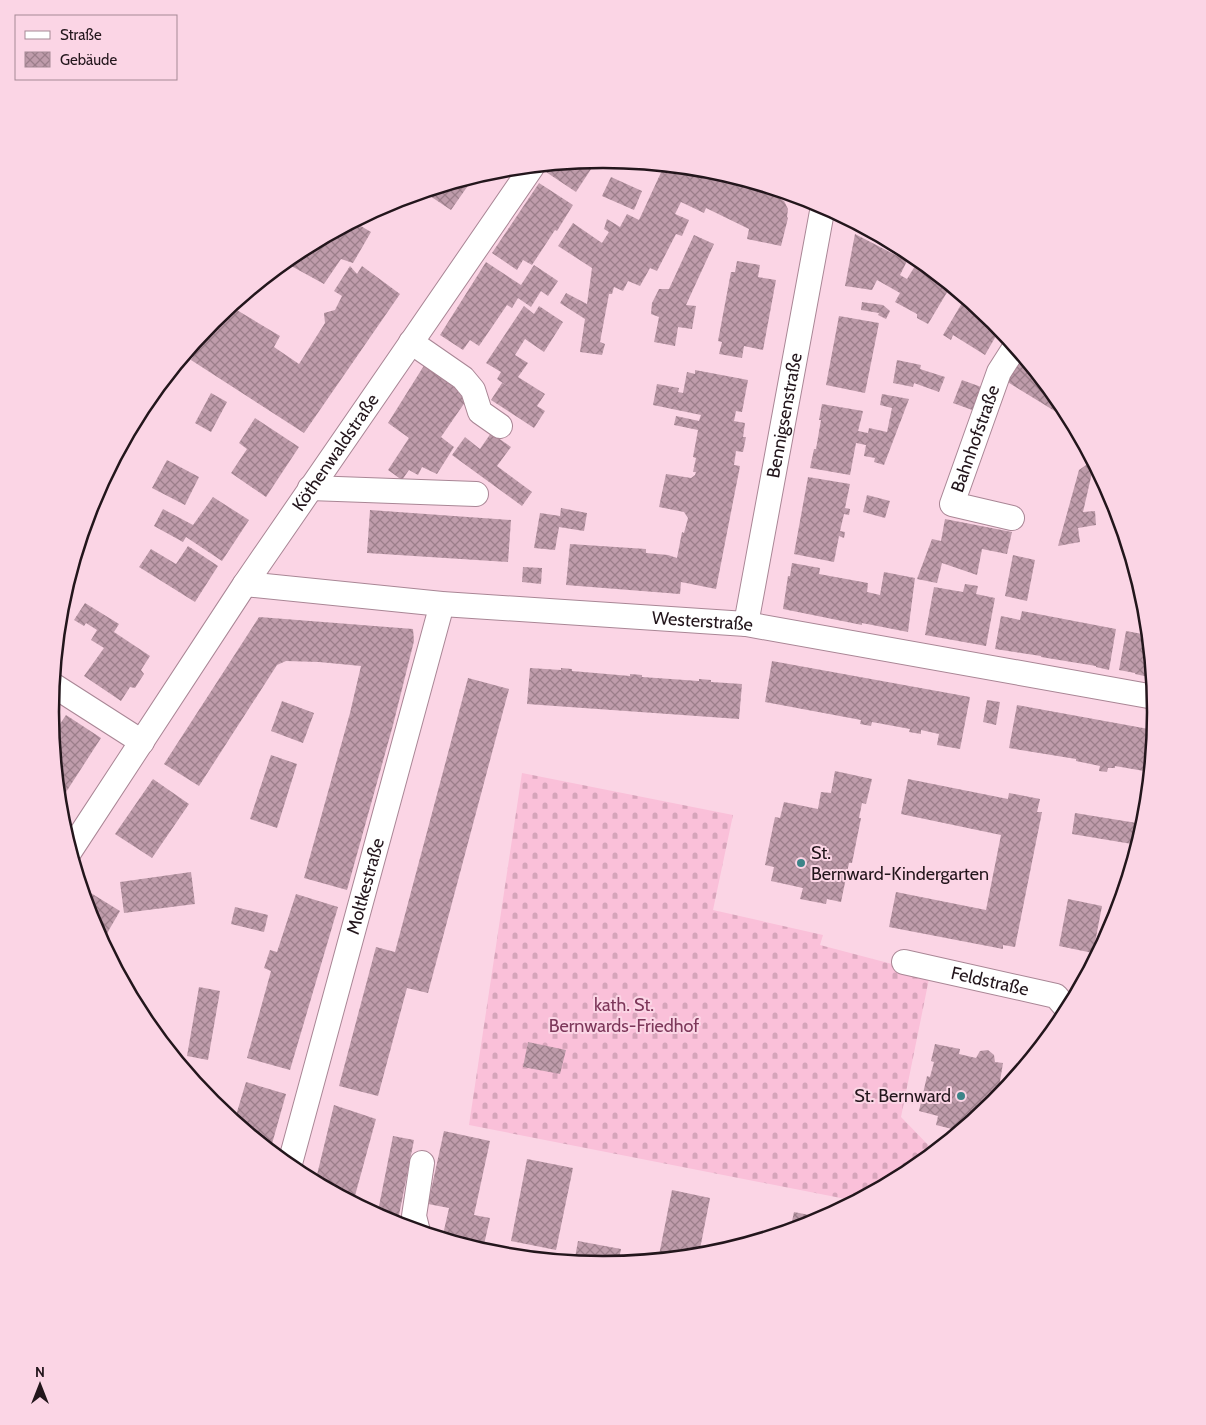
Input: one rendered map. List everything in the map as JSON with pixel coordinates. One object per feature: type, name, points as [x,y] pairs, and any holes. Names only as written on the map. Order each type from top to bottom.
[{"type":"street","name":"Köthenwaldstraße","points":[[75,844],[245,584],[527,174]]},
{"type":"street","name":"Bennigsenstraße","points":[[746,624],[821,214]]},
{"type":"street","points":[[411,342],[463,378],[473,390],[480,412],[500,426]]},
{"type":"street","name":"Bahnhofstraße","points":[[1011,353],[999,372],[952,504],[1012,518]]},
{"type":"street","points":[[310,488],[476,494]]},
{"type":"street","name":"Westerstraße","points":[[245,584],[442,604],[746,624],[1147,696]]},
{"type":"street","name":"Moltkestraße","points":[[291,1158],[442,604]]},
{"type":"street","points":[[60,689],[142,742]]},
{"type":"street","name":"Feldstraße","points":[[904,962],[1056,996],[1063,1004]]},
{"type":"street","points":[[416,1223],[414,1216],[422,1163]]},
{"type":"green space","name":"kath. St. Bernwards-Friedhof","points":[[522,773],[733,815],[713,910],[823,935],[820,945],[930,974],[901,1117],[930,1147],[875,1184],[847,1199],[469,1125]]},
{"type":"building","points":[[592,168],[576,192],[546,172],[567,169]]},
{"type":"building","points":[[661,172],[709,179],[774,196],[784,201],[788,209],[788,218],[781,246],[747,239],[749,229],[706,208],[704,213],[681,202],[675,214],[689,220],[682,236],[676,234],[657,271],[650,268],[640,286],[628,281],[623,291],[614,287],[612,294],[609,294],[600,342],[605,344],[602,355],[580,352],[585,319],[560,303],[566,293],[587,304],[592,268],[558,246],[573,223],[602,243],[609,232],[604,229],[607,219],[620,227],[627,214],[639,220]]},
{"type":"building","points":[[611,177],[642,191],[634,210],[602,196]]},
{"type":"building","points":[[539,183],[573,205],[532,265],[523,260],[517,270],[492,253]]},
{"type":"building","points":[[468,186],[451,210],[430,196]]},
{"type":"building","points":[[360,225],[371,232],[353,263],[341,259],[324,284],[292,266]]},
{"type":"building","points":[[855,234],[907,261],[900,275],[907,279],[914,267],[947,292],[928,324],[917,318],[917,314],[895,302],[900,293],[877,280],[872,290],[845,286]]},
{"type":"building","points":[[694,235],[714,244],[686,305],[696,306],[692,329],[678,327],[675,346],[654,342],[659,317],[651,314],[652,303],[659,289],[669,289]]},
{"type":"building","points":[[737,261],[760,265],[758,277],[776,280],[763,350],[744,346],[742,358],[719,354],[722,342],[718,341],[731,272],[735,272]]},
{"type":"building","points":[[486,262],[521,285],[534,265],[558,281],[548,296],[541,291],[531,307],[518,298],[512,308],[507,305],[479,346],[470,340],[463,350],[440,335]]},
{"type":"building","points":[[350,266],[357,274],[362,266],[400,294],[304,433],[191,360],[197,350],[237,310],[280,336],[274,347],[299,364],[325,323],[324,313],[335,310],[342,296],[334,291]]},
{"type":"building","points":[[862,302],[883,305],[890,311],[886,319],[878,315],[879,313],[861,310]]},
{"type":"building","points":[[962,303],[996,336],[985,355],[953,335],[951,340],[943,335]]},
{"type":"building","points":[[524,306],[534,314],[539,306],[563,322],[544,352],[525,339],[515,355],[528,363],[518,377],[545,394],[537,406],[545,411],[534,428],[491,400],[502,383],[507,386],[497,379],[501,372],[486,363]]},
{"type":"building","points":[[839,316],[879,323],[865,393],[826,385]]},
{"type":"building","points":[[897,360],[921,365],[920,369],[945,377],[939,392],[914,383],[913,387],[893,383]]},
{"type":"building","points":[[1018,362],[1058,413],[1006,381]]},
{"type":"building","points":[[425,364],[470,395],[441,437],[454,447],[437,474],[422,467],[418,475],[409,470],[402,480],[388,470],[409,438],[388,423]]},
{"type":"building","points":[[695,370],[748,380],[742,412],[736,411],[734,421],[745,423],[743,437],[746,437],[743,452],[736,451],[734,465],[740,466],[716,589],[681,582],[680,594],[566,585],[570,544],[646,549],[646,553],[668,555],[677,558],[682,532],[684,533],[688,518],[684,512],[659,507],[666,474],[691,478],[696,472],[693,472],[696,458],[693,457],[698,430],[674,425],[676,416],[699,421],[701,415],[653,405],[657,384],[679,388],[678,392],[683,393],[687,372],[695,374]]},
{"type":"building","points":[[962,380],[984,388],[975,411],[953,403]]},
{"type":"building","points":[[211,393],[227,402],[211,432],[195,423]]},
{"type":"building","points":[[882,394],[909,399],[884,465],[874,462],[875,458],[864,456],[866,445],[856,443],[850,475],[810,468],[814,449],[816,449],[822,404],[863,411],[858,431],[868,433],[869,428],[887,432],[892,408],[880,405]]},
{"type":"building","points":[[255,418],[299,447],[266,497],[231,473],[247,449],[239,443]]},
{"type":"building","points":[[491,433],[511,447],[497,466],[532,492],[522,506],[452,455],[465,437],[480,449]]},
{"type":"building","points":[[167,460],[199,477],[185,505],[152,488]]},
{"type":"building","points":[[1087,464],[1092,474],[1083,512],[1095,511],[1096,525],[1078,528],[1080,542],[1058,546],[1079,470]]},
{"type":"building","points":[[808,477],[850,484],[845,508],[850,509],[849,515],[844,514],[840,531],[845,532],[844,538],[839,536],[834,562],[794,554]]},
{"type":"building","points":[[867,495],[890,501],[885,518],[863,512]]},
{"type":"building","points":[[213,497],[249,520],[222,561],[186,537],[183,542],[154,526],[163,509],[193,525]]},
{"type":"building","points":[[561,508],[587,513],[584,531],[559,527],[555,550],[534,548],[540,513],[560,516]]},
{"type":"building","points":[[370,510],[511,520],[508,562],[367,553]]},
{"type":"building","points":[[945,519],[1012,532],[1007,554],[982,549],[977,575],[942,563],[937,583],[917,579],[932,539],[941,541]]},
{"type":"building","points":[[188,546],[218,566],[195,602],[139,567],[151,549],[176,564]]},
{"type":"building","points":[[1013,555],[1035,560],[1027,601],[1005,596]]},
{"type":"building","points":[[792,563],[820,568],[819,574],[868,583],[867,592],[880,595],[884,572],[915,578],[908,632],[783,609]]},
{"type":"building","points":[[523,567],[542,568],[541,584],[522,582]]},
{"type":"building","points":[[965,584],[978,586],[976,594],[995,598],[986,646],[925,635],[934,587],[963,592]]},
{"type":"building","points":[[85,603],[119,624],[114,632],[150,656],[141,670],[144,674],[135,688],[130,687],[121,701],[84,676],[104,648],[91,640],[97,630],[86,623],[84,626],[74,620]]},
{"type":"building","points":[[1022,611],[1116,629],[1109,670],[1096,666],[995,649],[1001,616],[1020,620]]},
{"type":"building","points":[[259,617],[413,629],[414,641],[393,725],[347,890],[304,878],[350,713],[361,666],[286,661],[277,665],[199,786],[164,764]]},
{"type":"building","points":[[1126,631],[1142,634],[1146,676],[1119,670]]},
{"type":"building","points":[[772,661],[970,697],[960,749],[937,745],[939,734],[921,730],[921,734],[909,732],[910,729],[872,722],[871,726],[860,724],[861,720],[765,702]]},
{"type":"building","points":[[530,668],[561,670],[561,668],[572,669],[572,671],[630,676],[630,674],[642,675],[642,677],[699,681],[699,679],[711,680],[711,682],[742,684],[739,719],[527,704]]},
{"type":"building","points":[[468,678],[509,689],[428,993],[407,988],[378,1096],[339,1086],[376,947],[395,952]]},
{"type":"building","points":[[987,700],[1000,702],[996,725],[983,722]]},
{"type":"building","points":[[282,701],[314,713],[303,743],[271,731]]},
{"type":"building","points":[[1017,705],[1147,729],[1144,771],[1115,766],[1115,768],[1108,768],[1107,772],[1099,771],[1100,766],[1076,761],[1076,759],[1009,748]]},
{"type":"building","points":[[66,715],[101,738],[65,794],[60,748],[59,725]]},
{"type":"building","points":[[271,755],[297,764],[277,828],[250,819]]},
{"type":"building","name":"St. Bernward-Kindergarten","points":[[835,771],[872,779],[866,804],[862,803],[852,863],[849,863],[841,902],[827,899],[826,904],[800,899],[803,888],[771,881],[774,867],[765,865],[775,817],[780,818],[784,802],[818,809],[821,792],[831,793]]},
{"type":"building","points":[[153,779],[189,804],[152,858],[115,834]]},
{"type":"building","points":[[908,779],[1008,799],[1009,793],[1040,799],[1037,812],[1042,812],[1015,947],[1003,945],[1003,949],[889,927],[896,892],[986,910],[1001,835],[901,814]]},
{"type":"building","points":[[1075,813],[1136,823],[1131,844],[1072,834]]},
{"type":"building","points":[[191,872],[195,904],[124,913],[120,882]]},
{"type":"building","points":[[90,893],[120,911],[106,935]]},
{"type":"building","points":[[296,894],[338,907],[290,1070],[247,1058],[271,971],[264,968],[270,950],[277,952]]},
{"type":"building","points":[[1068,899],[1102,906],[1094,946],[1091,953],[1059,946]]},
{"type":"building","points":[[235,907],[268,915],[264,932],[231,924]]},
{"type":"building","points":[[199,987],[220,991],[208,1060],[187,1056]]},
{"type":"building","points":[[528,1042],[566,1050],[560,1074],[523,1067]]},
{"type":"building","name":"St. Bernward","points":[[935,1044],[960,1049],[959,1054],[976,1058],[980,1051],[988,1050],[994,1055],[995,1062],[1003,1063],[999,1085],[952,1130],[936,1125],[938,1116],[919,1111],[927,1076],[930,1077],[934,1062],[931,1061]]},
{"type":"building","points":[[246,1082],[286,1094],[272,1144],[236,1115]]},
{"type":"building","points":[[334,1105],[376,1119],[355,1197],[317,1175]]},
{"type":"building","points":[[444,1131],[490,1141],[474,1215],[490,1218],[484,1243],[443,1233],[449,1208],[428,1204]]},
{"type":"building","points":[[393,1136],[414,1140],[399,1216],[379,1208]]},
{"type":"building","points":[[527,1159],[573,1168],[556,1250],[511,1241]]},
{"type":"building","points":[[672,1190],[710,1198],[700,1247],[659,1254]]},
{"type":"building","points":[[794,1212],[810,1215],[792,1223]]},
{"type":"building","points":[[578,1241],[621,1249],[619,1257],[575,1256]]},
{"type":"place","name":"St. Bernward-Kindergarten","points":[[801,863]]},
{"type":"place","name":"St. Bernward","points":[[961,1096]]}]
